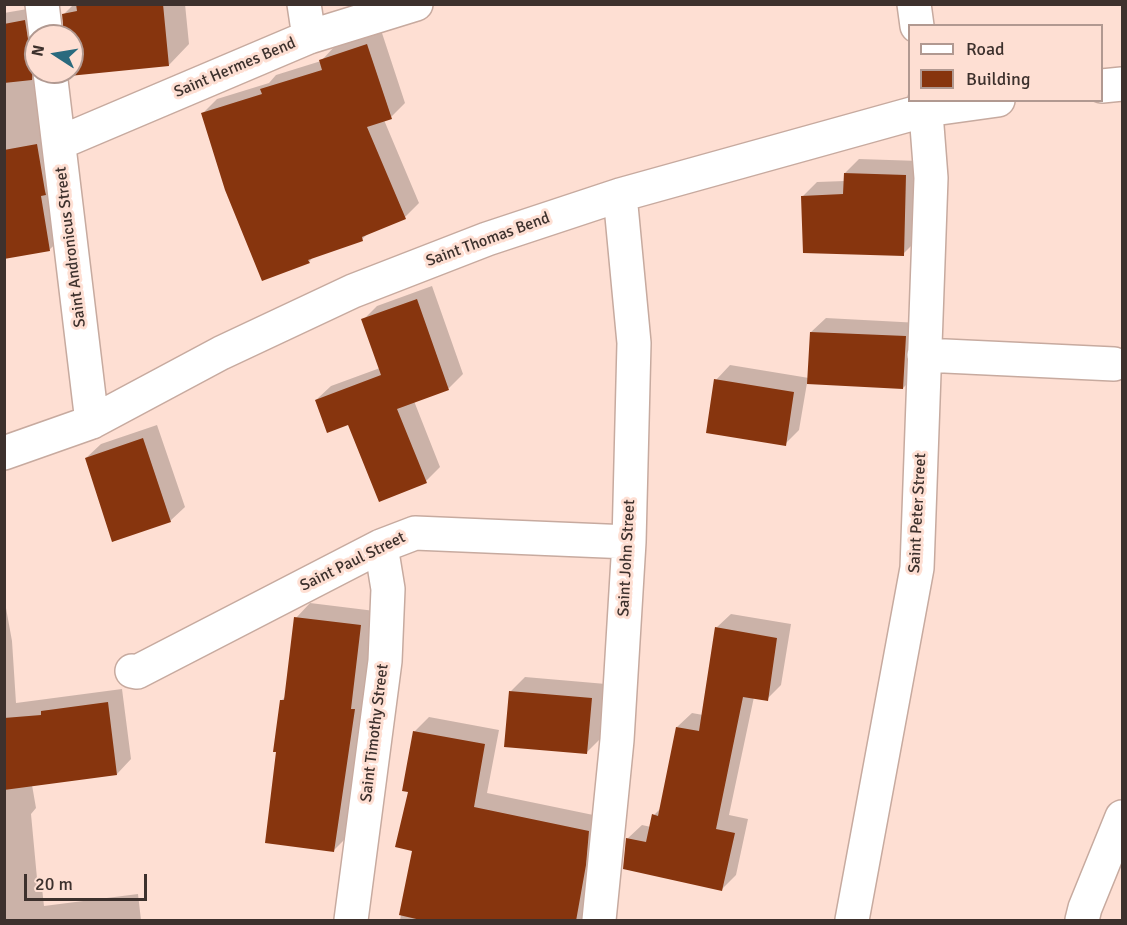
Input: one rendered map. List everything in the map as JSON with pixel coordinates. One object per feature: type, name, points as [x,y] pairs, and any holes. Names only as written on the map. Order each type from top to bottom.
[{"type":"street","points":[[42,4],[44,24]]},
{"type":"street","points":[[304,4],[309,37]]},
{"type":"street","name":"Saint Hermes Bend","points":[[59,143],[309,37],[416,4]]},
{"type":"street","points":[[914,4],[917,24]]},
{"type":"street","name":"Saint Andronicus Street","points":[[52,84],[92,422]]},
{"type":"street","points":[[1103,86],[1122,84]]},
{"type":"street","name":"Saint Thomas Bend","points":[[4,453],[92,422],[221,353],[353,291],[487,239],[620,195],[926,105],[969,102]]},
{"type":"street","name":"Saint Peter Street","points":[[852,921],[917,568],[931,178],[926,105]]},
{"type":"street","name":"Saint John Street","points":[[599,921],[617,740],[629,542],[634,343],[620,195]]},
{"type":"street","points":[[924,355],[1114,364]]},
{"type":"street","name":"Saint Paul Street","points":[[132,671],[137,672],[381,546],[416,533],[629,542]]},
{"type":"street","name":"Saint Timothy Street","points":[[351,921],[385,661],[388,589],[381,546]]},
{"type":"street","points":[[1082,921],[1085,908],[1122,817]]},
{"type":"building","points":[[76,4],[163,4],[169,66],[84,74],[84,24],[63,24],[62,14],[77,11]]},
{"type":"building","points":[[25,20],[24,81],[4,83],[4,24]]},
{"type":"building","points":[[367,44],[392,119],[367,127],[406,219],[362,237],[363,241],[308,260],[310,263],[262,281],[225,190],[201,113],[262,94],[260,89],[322,70],[319,60]]},
{"type":"building","points":[[37,144],[46,195],[41,196],[50,251],[4,259],[4,150]]},
{"type":"building","points":[[844,173],[906,175],[904,256],[803,253],[801,196],[843,194]]},
{"type":"building","points":[[417,299],[449,390],[397,409],[427,483],[379,502],[348,425],[327,433],[315,400],[381,375],[361,319]]},
{"type":"building","points":[[810,332],[906,336],[903,389],[807,384]]},
{"type":"building","points":[[714,379],[794,392],[786,446],[706,433]]},
{"type":"building","points":[[143,438],[171,522],[112,542],[85,458]]},
{"type":"building","points":[[294,617],[361,625],[351,709],[355,709],[334,852],[265,843],[276,752],[273,752],[280,700],[284,700]]},
{"type":"building","points":[[715,627],[777,638],[768,701],[743,697],[716,829],[735,833],[722,891],[623,869],[626,838],[646,842],[652,814],[658,816],[676,727],[699,731]]},
{"type":"building","points":[[509,691],[592,698],[587,754],[504,747]]},
{"type":"building","points":[[108,702],[117,775],[4,790],[4,718],[41,715],[41,711]]},
{"type":"building","points":[[413,731],[485,744],[474,807],[589,831],[586,865],[576,921],[425,921],[399,915],[412,851],[395,847],[408,792],[402,791]]}]
